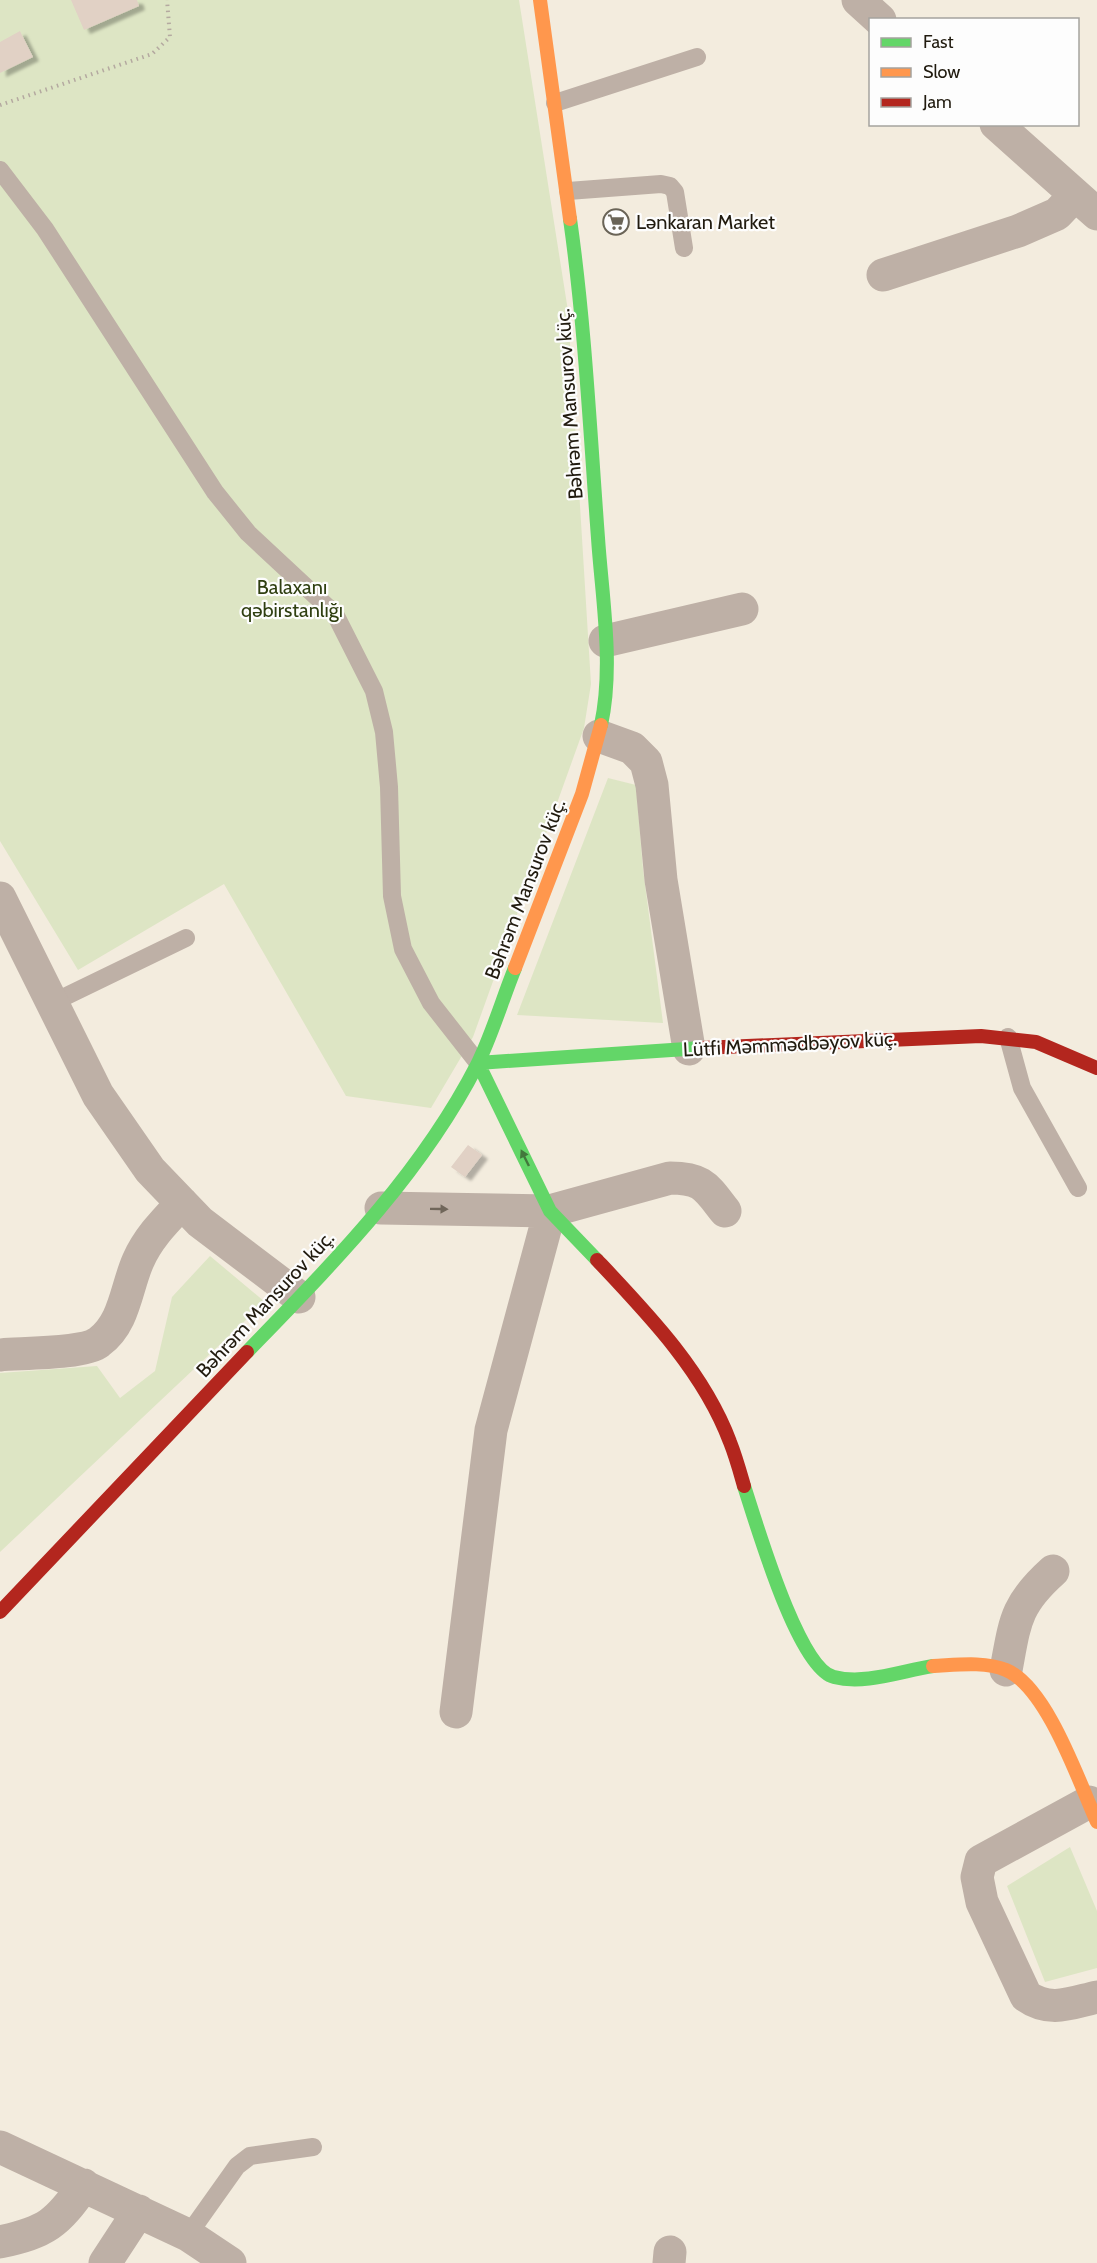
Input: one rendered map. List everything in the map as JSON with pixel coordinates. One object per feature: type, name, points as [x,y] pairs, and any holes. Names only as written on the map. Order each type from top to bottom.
[{"type":"street","name":"Bəhrəm Mansurov küç.","points":[[0,1612],[381,1208],[446,1121],[478,1063],[582,794],[599,736],[606,681],[605,641],[587,360],[568,191],[540,0]]},
{"type":"street","points":[[858,0],[878,18]]},
{"type":"street","points":[[998,126],[1086,205]]},
{"type":"street","points":[[883,275],[1018,231],[1057,214],[1086,205]]},
{"type":"street","points":[[605,641],[742,609]]},
{"type":"street","points":[[599,736],[632,748],[646,762],[652,784],[661,880],[688,1049]]},
{"type":"street","points":[[0,898],[54,1002],[98,1095],[150,1170],[182,1203],[254,1265],[299,1297]]},
{"type":"street","name":"Lütfi Məmmədbəyov küç.","points":[[478,1063],[688,1049],[981,1036],[1008,1037],[1036,1042],[1097,1068]]},
{"type":"street","points":[[478,1063],[550,1211],[639,1304],[685,1362],[709,1400],[733,1451],[772,1573],[806,1651],[818,1668],[831,1677],[856,1680],[932,1666],[973,1664],[1006,1670],[1028,1684],[1049,1716],[1093,1812],[981,1861],[977,1877],[982,1902],[1026,1996],[1040,2006],[1063,2005],[1097,1997]]},
{"type":"street","points":[[381,1208],[550,1211],[670,1178],[688,1178],[704,1184],[725,1211]]},
{"type":"street","points":[[0,1355],[75,1350],[98,1343],[118,1321],[144,1250],[156,1230],[182,1203]]},
{"type":"street","points":[[456,1712],[491,1430],[550,1211]]},
{"type":"street","points":[[1006,1670],[1016,1618],[1030,1591],[1053,1571]]},
{"type":"street","points":[[0,2147],[188,2235],[230,2263]]},
{"type":"street","points":[[0,2242],[27,2236],[55,2223],[84,2185]]},
{"type":"street","points":[[105,2263],[139,2211]]},
{"type":"lane","points":[[555,103],[697,57]]},
{"type":"lane","points":[[0,170],[45,229],[215,492],[248,533],[335,614],[374,691],[384,732],[389,787],[392,896],[403,949],[431,1003],[478,1063]]},
{"type":"lane","points":[[568,191],[661,184],[670,186],[675,192],[684,248]]},
{"type":"lane","points":[[54,1002],[186,938]]},
{"type":"lane","points":[[1008,1037],[1022,1088],[1078,1188]]},
{"type":"lane","points":[[188,2235],[237,2166],[250,2156],[313,2147]]},
{"type":"path","points":[[0,105],[152,54],[170,37],[167,0]]},
{"type":"green space","name":"Balaxanı qəbirstanlığı","points":[[0,0],[519,0],[568,311],[591,684],[584,728],[473,1037],[431,1108],[346,1096],[224,884],[78,970],[0,841]]},
{"type":"green space","points":[[608,778],[636,785],[643,869],[663,1023],[517,1015]]},
{"type":"green space","points":[[210,1256],[265,1302],[0,1552],[0,1373],[97,1366],[120,1398],[155,1371],[172,1297]]},
{"type":"green space","points":[[1070,1847],[1097,1911],[1097,1968],[1045,1982],[1007,1886]]},
{"type":"building","points":[[71,0],[137,0],[139,6],[84,30]]},
{"type":"building","points":[[20,31],[33,57],[0,73],[0,42]]},
{"type":"building","points":[[468,1145],[482,1155],[465,1177],[451,1167]]},
{"type":"traffic: fast","points":[[570,219],[583,338],[606,632],[607,679],[601,725]]},
{"type":"traffic: fast","points":[[247,1352],[342,1252],[402,1181],[429,1144],[477,1065],[515,968]]},
{"type":"traffic: fast","points":[[597,1260],[550,1211],[478,1063],[701,1048]]},
{"type":"traffic: fast","points":[[744,1486],[780,1592],[806,1649],[820,1668],[834,1677],[858,1679],[933,1666]]},
{"type":"traffic: slow","points":[[540,0],[570,219]]},
{"type":"traffic: slow","points":[[515,968],[582,794],[601,725]]},
{"type":"traffic: slow","points":[[933,1666],[989,1665],[1006,1670],[1021,1680],[1035,1695],[1060,1737],[1097,1822]]},
{"type":"traffic: jam","points":[[701,1048],[981,1036],[1036,1042],[1097,1068]]},
{"type":"traffic: jam","points":[[597,1260],[655,1323],[690,1368],[719,1416],[744,1486]]},
{"type":"traffic: jam","points":[[0,1612],[247,1352]]},
{"type":"place","name":"Lənkaran Market","points":[[616,222]]}]
